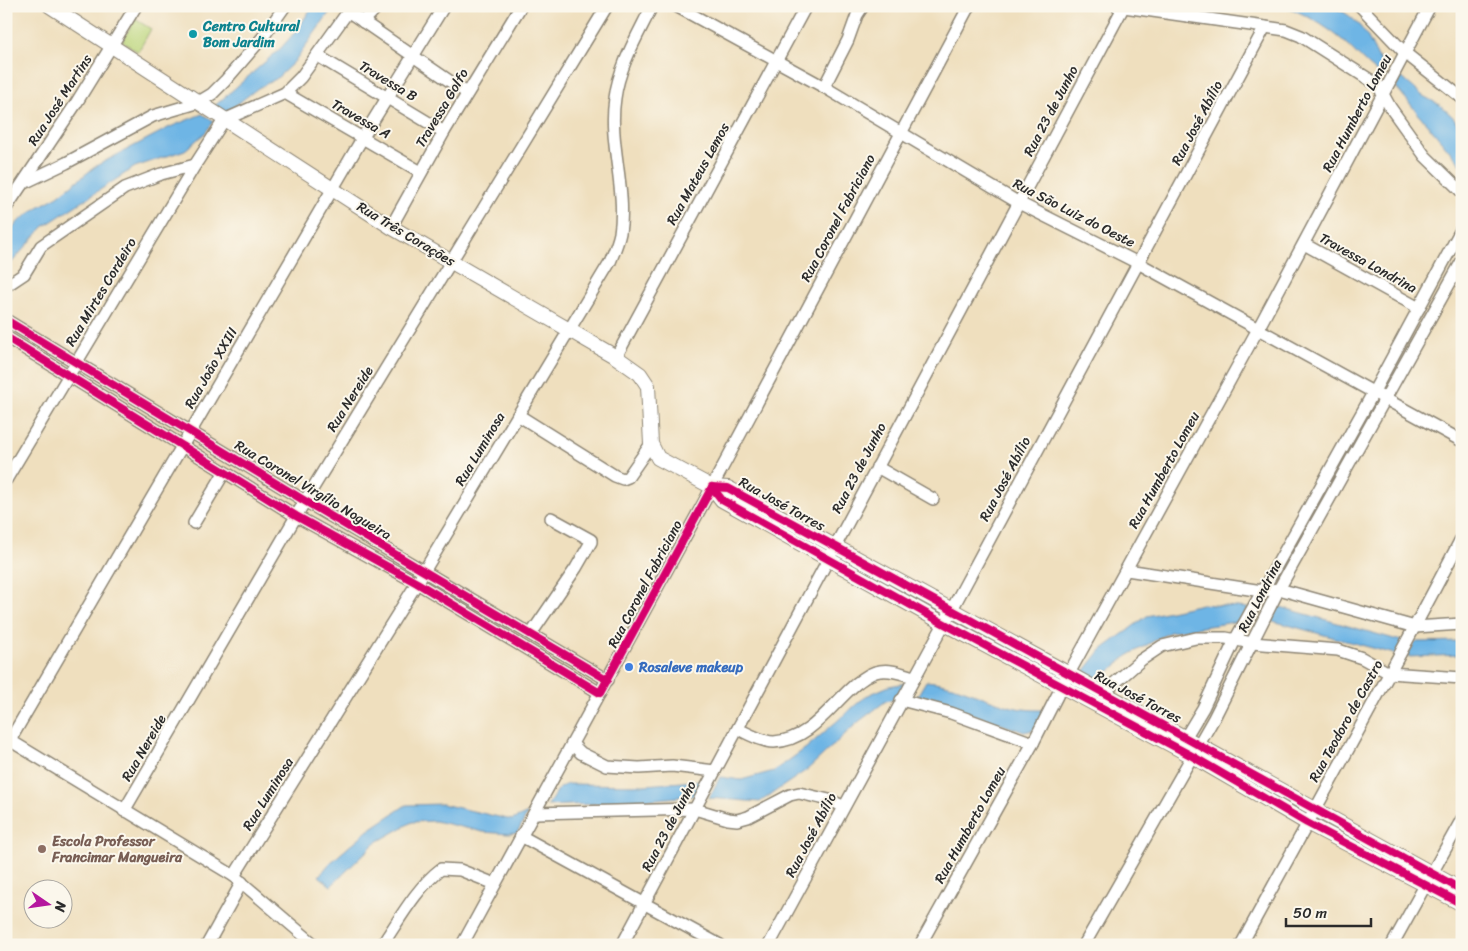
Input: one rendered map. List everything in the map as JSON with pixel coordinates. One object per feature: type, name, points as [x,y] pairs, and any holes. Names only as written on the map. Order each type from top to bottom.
[{"type":"street","name":"Rua Três Corações","points":[[50,6],[391,227],[616,357],[640,374],[648,386],[651,444]]},
{"type":"street","name":"Rua José Martins","points":[[6,208],[24,183],[136,6]]},
{"type":"street","points":[[24,183],[66,163],[153,116],[198,103],[212,94],[226,81],[263,37],[285,6]]},
{"type":"street","points":[[363,22],[378,6]]},
{"type":"street","name":"Rua João XXIII","points":[[8,742],[363,137],[444,6]]},
{"type":"street","name":"Travessa Golfo","points":[[391,227],[467,93],[522,6]]},
{"type":"street","name":"Rua Nereide","points":[[124,811],[305,501],[607,6]]},
{"type":"street","name":"Rua Luminosa","points":[[207,945],[238,879],[610,262],[617,245],[621,217],[614,99],[623,69],[652,6]]},
{"type":"street","name":"Rua São Luiz do Oeste","points":[[676,6],[824,87],[1019,203],[1138,263],[1462,441]]},
{"type":"street","name":"Rua Mateus Lemos","points":[[616,357],[806,6]]},
{"type":"street","points":[[824,87],[863,6]]},
{"type":"street","name":"Rua Coronel Fabriciano","points":[[462,945],[608,680],[969,6]]},
{"type":"street","points":[[1117,6],[1286,30],[1300,36],[1378,85],[1390,107],[1425,156],[1462,192]]},
{"type":"street","name":"Rua 23 de Junho","points":[[622,945],[1124,6]]},
{"type":"street","points":[[1360,6],[1405,53],[1462,98]]},
{"type":"street","name":"Rua Humberto Lomeu","points":[[920,945],[1033,743],[1258,329],[1430,6]]},
{"type":"street","points":[[224,120],[285,93],[318,56],[350,9],[363,22],[467,93]]},
{"type":"street","name":"Rua José Abílio","points":[[769,945],[1265,27]]},
{"type":"street","name":"Travessa B","points":[[318,56],[444,132]]},
{"type":"street","name":"Travessa A","points":[[285,93],[421,172]]},
{"type":"street","name":"Rua Mirtes Cordeiro","points":[[6,480],[224,120]]},
{"type":"street","points":[[6,286],[24,274],[41,246],[125,188],[161,174],[195,165]]},
{"type":"street","name":"Rua Londrina","points":[[1178,749],[1203,708],[1235,640],[1373,393],[1462,228]]},
{"type":"street","name":"Travessa Londrina","points":[[1304,244],[1419,308]]},
{"type":"street","name":"Rua Londrina","points":[[1084,945],[1195,750],[1279,589],[1462,261]]},
{"type":"street","name":"Rua Coronel Virgílio Nogueira","points":[[6,320],[305,501],[608,680]]},
{"type":"street","name":"Rua Coronel Virgílio Nogueira","points":[[6,336],[224,473],[296,516],[416,582],[600,694]]},
{"type":"street","points":[[518,415],[614,476],[623,479],[628,477],[651,444],[658,458],[712,487]]},
{"type":"street","points":[[877,467],[933,498]]},
{"type":"street","points":[[194,524],[224,473]]},
{"type":"street","name":"Rua José Torres","points":[[712,487],[722,500],[831,553],[1066,680],[1178,749],[1195,750],[1314,809],[1429,879],[1462,904]]},
{"type":"street","points":[[531,634],[592,542],[551,518]]},
{"type":"street","name":"Rua Teodoro de Castro","points":[[1241,945],[1314,809],[1416,627],[1462,537]]},
{"type":"street","points":[[1127,570],[1262,591],[1279,589],[1416,627],[1462,624]]},
{"type":"street","points":[[1102,694],[1141,660],[1162,646],[1196,638],[1226,638],[1252,643],[1338,650],[1362,658],[1389,673],[1462,678]]},
{"type":"street","points":[[738,729],[774,742],[790,739],[808,731],[850,689],[865,677],[881,671],[894,671],[914,677]]},
{"type":"street","name":"Rua José Torres","points":[[1066,680],[1102,694],[1186,736],[1195,750],[1307,823],[1429,879],[1462,890]]},
{"type":"street","points":[[901,700],[951,713],[1033,743]]},
{"type":"street","points":[[8,742],[238,879],[315,945]]},
{"type":"street","points":[[572,744],[581,753],[607,766],[639,768],[672,766],[715,771]]},
{"type":"street","points":[[535,813],[695,809],[737,820],[748,817],[790,795],[799,793],[829,800],[843,806]]},
{"type":"street","points":[[1392,945],[1462,819]]},
{"type":"street","points":[[521,836],[720,945]]},
{"type":"street","points":[[382,945],[404,911],[428,881],[442,869],[460,870],[495,884]]},
{"type":"green space","points":[[135,19],[151,29],[138,52],[122,41]]},
{"type":"water","points":[[313,6],[334,6],[294,62],[276,79],[258,88],[223,115],[211,109],[281,48],[296,31]]},
{"type":"water","points":[[1283,6],[1321,6],[1341,11],[1350,16],[1367,36],[1384,66],[1379,74],[1328,29],[1306,16]]},
{"type":"water","points":[[1401,77],[1423,96],[1440,105],[1454,118],[1462,132],[1462,166],[1396,87]]},
{"type":"water","points":[[202,114],[214,121],[205,133],[185,150],[135,167],[43,227],[6,269],[6,236],[19,221],[38,207],[58,196],[96,166],[170,127]]},
{"type":"water","points":[[1202,604],[1248,608],[1241,621],[1170,632],[1127,656],[1097,682],[1082,674],[1101,650],[1147,616]]},
{"type":"water","points":[[1277,606],[1405,642],[1398,655],[1269,620]]},
{"type":"water","points":[[1462,641],[1462,655],[1407,657],[1415,642]]},
{"type":"water","points":[[926,681],[958,688],[1014,707],[1028,710],[1048,710],[1038,729],[1024,732],[949,706],[916,698]]},
{"type":"water","points":[[906,683],[896,699],[886,701],[857,723],[808,769],[760,802],[709,798],[720,777],[741,780],[774,771],[806,748],[866,696],[889,686]]},
{"type":"water","points":[[707,780],[700,795],[614,803],[547,806],[560,787],[568,784],[645,785]]},
{"type":"water","points":[[442,804],[512,820],[528,813],[517,833],[509,834],[483,832],[435,821],[412,822],[375,843],[331,886],[319,876],[330,863],[367,831],[406,805]]},
{"type":"cycle path","points":[[6,320],[305,501],[608,680]]},
{"type":"cycle path","points":[[6,337],[296,516],[417,583],[600,693],[712,487]]},
{"type":"cycle path","points":[[712,487],[722,500],[943,623],[1192,756],[1307,823],[1462,904]]},
{"type":"cycle path","points":[[712,487],[728,488],[1462,890]]},
{"type":"place","name":"Centro Cultural Bom Jardim","points":[[193,34]]},
{"type":"place","name":"Rosaleve makeup","points":[[629,667]]},
{"type":"place","name":"Escola Professor Francimar Mangueira","points":[[42,849]]}]
